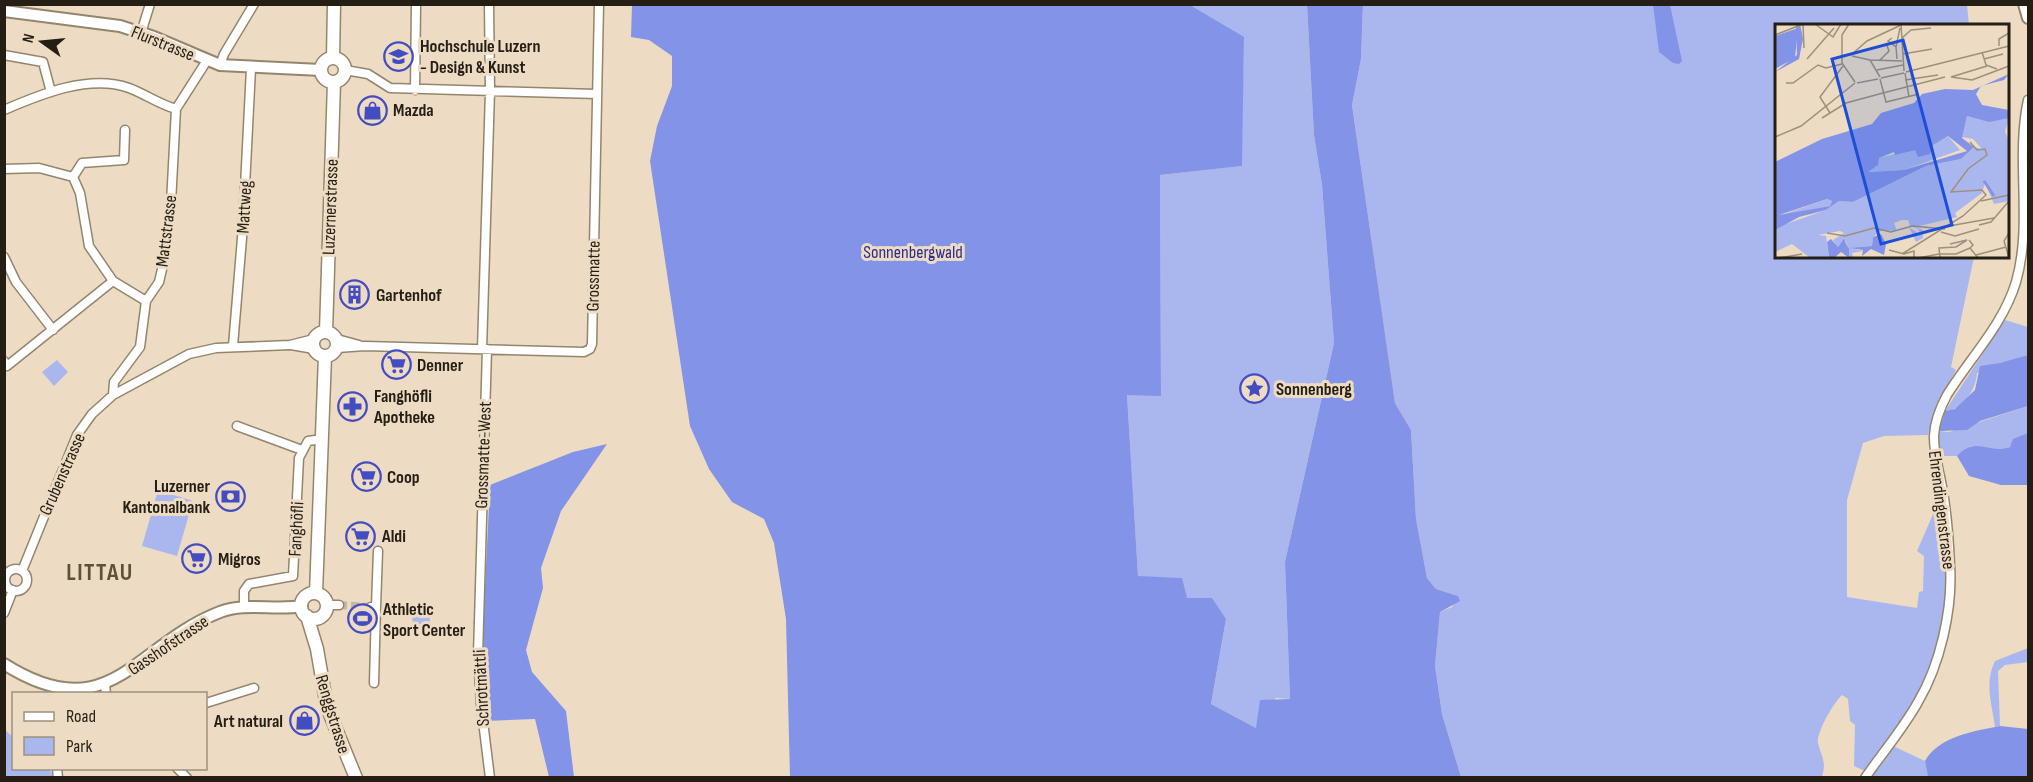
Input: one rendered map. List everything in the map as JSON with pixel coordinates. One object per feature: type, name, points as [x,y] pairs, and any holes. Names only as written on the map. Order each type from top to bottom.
[{"type":"main road","points":[[333,58],[334,4]]},
{"type":"main road","points":[[333,58],[343,63],[345,70],[341,79],[334,82],[324,77],[321,70],[324,62],[333,58]]},
{"type":"main road","name":"Luzernerstrasse","points":[[326,332],[334,82]]},
{"type":"main road","points":[[316,593],[325,356],[314,344],[326,332],[337,344],[332,355],[325,356]]},
{"type":"main road","points":[[316,593],[322,595],[330,608],[316,618],[304,611],[307,595],[316,593]]},
{"type":"main road","name":"Renggstrasse","points":[[317,649],[330,608]]},
{"type":"main road","name":"Renggstrasse","points":[[304,611],[317,649],[327,707],[356,777]]},
{"type":"street","points":[[141,33],[150,4]]},
{"type":"street","points":[[220,65],[224,54],[254,4]]},
{"type":"street","points":[[415,90],[416,4]]},
{"type":"street","points":[[484,349],[490,91],[489,4]]},
{"type":"street","name":"Grossmatte","points":[[337,344],[584,352],[590,349],[592,344],[599,4]]},
{"type":"street","points":[[2024,4],[2028,18]]},
{"type":"street","name":"Flurstrasse","points":[[4,11],[105,23],[141,33],[206,62],[220,65],[321,70]]},
{"type":"street","points":[[4,55],[43,62],[51,92]]},
{"type":"street","name":"Mattstrasse","points":[[113,395],[114,382],[140,347],[146,301],[159,282],[163,265],[171,203],[176,109],[206,62]]},
{"type":"street","name":"Mattweg","points":[[233,346],[243,226],[251,68]]},
{"type":"street","points":[[345,70],[368,74],[390,88],[597,94]]},
{"type":"street","points":[[4,110],[51,92],[87,84],[116,85],[176,109]]},
{"type":"street","name":"Ehrendingenstrasse","points":[[1865,777],[1917,704],[1938,653],[1950,585],[1950,566],[1943,494],[1934,454],[1935,430],[1939,410],[1947,395],[2003,314],[2016,281],[2023,244],[2028,100]]},
{"type":"street","points":[[73,177],[82,163],[124,160],[125,130]]},
{"type":"street","points":[[4,169],[39,168],[73,177]]},
{"type":"street","points":[[73,177],[80,193],[89,246],[113,281],[146,301]]},
{"type":"street","points":[[4,257],[16,282],[53,330]]},
{"type":"street","points":[[4,361],[7,366],[113,281]]},
{"type":"street","name":"Grubenstrasse","points":[[22,571],[77,435],[92,414],[113,395],[181,358],[210,349],[233,346],[314,344]]},
{"type":"street","name":"Grossmatte-West","points":[[480,562],[484,349]]},
{"type":"street","points":[[237,426],[302,450],[310,440],[322,439]]},
{"type":"street","name":"Fanghöfli","points":[[244,607],[244,594],[249,584],[293,576],[302,450]]},
{"type":"street","points":[[374,683],[373,607],[378,551]]},
{"type":"street","name":"Schrotmättli","points":[[480,562],[478,655],[482,723],[490,777]]},
{"type":"street","points":[[8,569],[22,571],[26,576],[25,586],[20,590],[8,587],[5,578],[8,569]]},
{"type":"street","points":[[4,613],[13,590]]},
{"type":"street","name":"Gasshofstrasse","points":[[4,664],[45,685],[79,691],[105,689],[195,622],[223,610],[244,607],[304,611]]},
{"type":"street","points":[[207,703],[254,688]]},
{"type":"green space","name":"Sonnenbergwald","points":[[632,5],[1190,5],[1244,37],[1242,166],[1160,175],[1161,396],[1127,395],[1138,576],[1182,578],[1187,598],[1212,598],[1226,619],[1211,704],[1256,728],[1260,700],[1290,699],[1285,562],[1334,343],[1322,185],[1314,135],[1307,5],[1363,5],[1361,59],[1352,105],[1395,403],[1411,430],[1416,519],[1427,578],[1436,589],[1458,596],[1460,601],[1440,612],[1435,666],[1442,714],[1461,777],[790,777],[786,619],[774,543],[764,519],[732,502],[709,469],[690,426],[650,161],[657,126],[672,86],[672,56],[649,40],[631,37]]},
{"type":"green space","points":[[1190,5],[1307,5],[1314,135],[1322,185],[1334,343],[1285,562],[1290,699],[1276,698],[1256,728],[1211,704],[1226,619],[1186,598],[1181,578],[1138,577],[1127,395],[1161,395],[1160,175],[1241,166],[1244,38]]},
{"type":"green space","points":[[1363,5],[1967,5],[1969,24],[1775,24],[1775,258],[1974,258],[1951,367],[1956,370],[1936,408],[1928,435],[1884,436],[1863,443],[1847,500],[1847,597],[1917,608],[1919,592],[1923,591],[1924,556],[1917,551],[1934,512],[1939,510],[1942,514],[1944,536],[1945,602],[1932,667],[1910,709],[1867,772],[1854,766],[1855,725],[1850,721],[1848,699],[1842,695],[1826,718],[1818,738],[1824,763],[1822,776],[1461,777],[1442,714],[1435,666],[1440,612],[1452,607],[1458,596],[1436,589],[1427,578],[1416,519],[1411,430],[1395,403],[1352,105],[1361,59]]},
{"type":"green space","points":[[1653,5],[1670,5],[1682,61],[1679,64],[1673,63],[1659,52]]},
{"type":"green space","points":[[2005,320],[2028,327],[2028,355],[1977,373],[1974,386],[1963,403],[1952,410],[1945,411]]},
{"type":"green space","points":[[2028,355],[2028,406],[1980,421],[1967,430],[1939,431],[1945,411],[1955,409],[1975,390],[1980,366]]},
{"type":"green space","points":[[57,360],[68,372],[54,386],[42,372]]},
{"type":"green space","points":[[2028,406],[2028,433],[2008,448],[1998,450],[1975,446],[1963,450],[1957,456],[1939,456],[1939,431],[1949,432]]},
{"type":"green space","points":[[2028,433],[2028,485],[2001,485],[1969,476],[1957,456],[1970,447],[2002,449],[2010,447],[2013,439]]},
{"type":"green space","points":[[607,444],[561,511],[541,568],[543,588],[526,650],[532,672],[566,711],[574,777],[549,777],[535,719],[485,721],[482,687],[483,628],[490,485],[573,452]]},
{"type":"green space","points":[[158,490],[193,501],[177,556],[142,546]]},
{"type":"green space","points":[[429,614],[431,628],[414,631],[412,617]]},
{"type":"green space","points":[[2028,648],[2028,662],[2005,665],[1998,671],[2000,726],[1995,727],[1989,685],[1995,661]]},
{"type":"green space","points":[[2000,726],[2028,729],[2028,777],[1928,777],[1925,761],[1939,746],[1958,736]]},
{"type":"green space","points":[[4,729],[12,736],[12,770],[50,770],[55,777],[5,777]]},
{"type":"green space","points":[[1893,746],[1925,761],[1928,777],[1868,778]]},
{"type":"tunnel","points":[[339,605],[371,607]]},
{"type":"place","name":"Hochschule Luzern - Design & Kunst","points":[[399,56]]},
{"type":"place","name":"Mazda","points":[[372,110]]},
{"type":"place","name":"Gartenhof","points":[[355,295]]},
{"type":"place","name":"Denner","points":[[396,365]]},
{"type":"place","name":"Sonnenberg","points":[[1255,389]]},
{"type":"place","name":"Fanghöfli Apotheke","points":[[353,406]]},
{"type":"place","name":"Coop","points":[[366,477]]},
{"type":"place","name":"Luzerner Kantonalbank","points":[[231,496]]},
{"type":"place","name":"Aldi","points":[[361,536]]},
{"type":"place","name":"Migros","points":[[197,559]]},
{"type":"place","name":"Athletic Sport Center","points":[[362,619]]},
{"type":"place","name":"Art natural","points":[[304,721]]},
{"type":"district","name":"LITTAU","points":[[100,572]]}]
